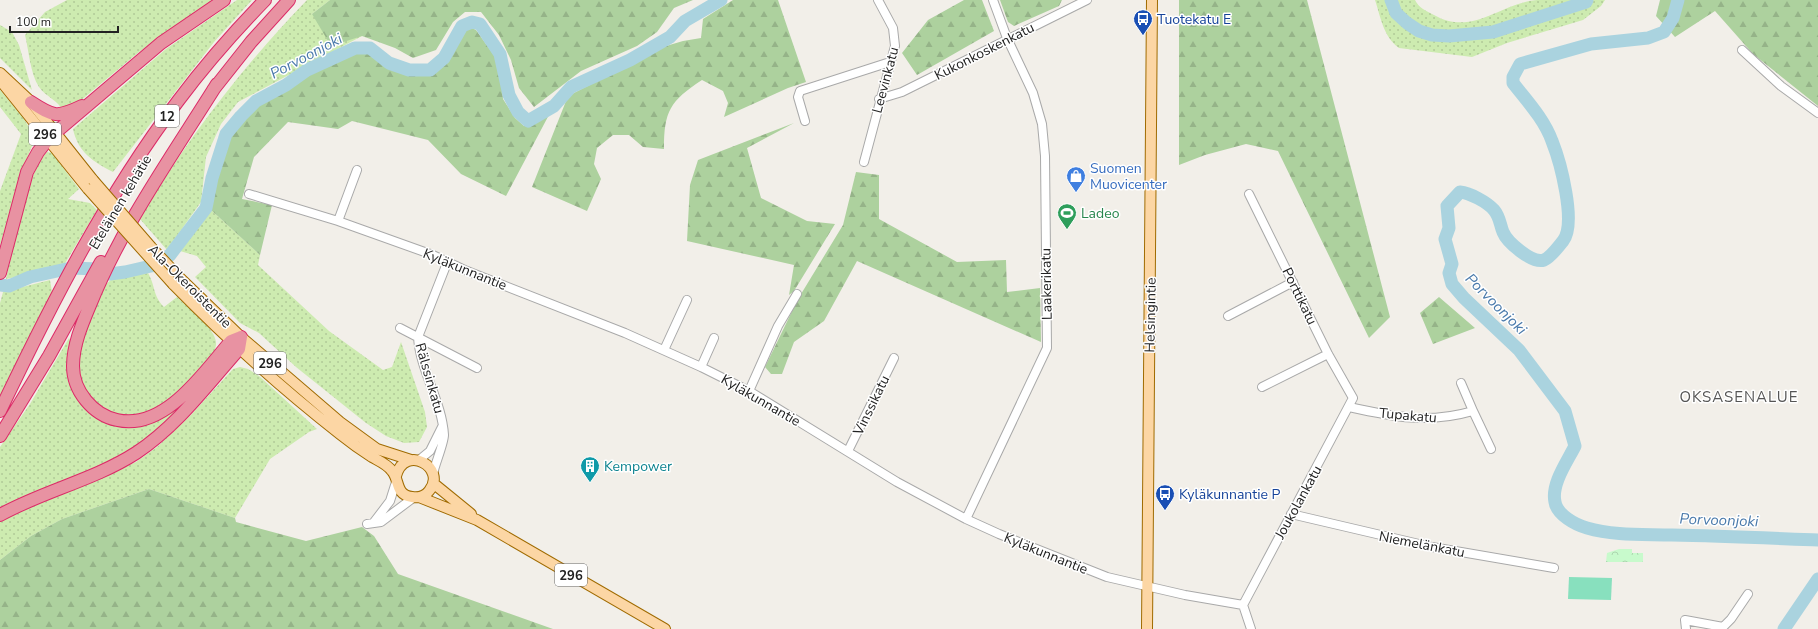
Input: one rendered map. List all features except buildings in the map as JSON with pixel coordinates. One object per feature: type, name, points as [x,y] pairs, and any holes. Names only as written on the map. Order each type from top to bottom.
[{"type":"highway","points":[[0,273],[27,172],[38,152],[52,135],[78,115],[95,98],[161,43],[224,0]]},
{"type":"highway","name":"Eteläinen kehätie","points":[[0,411],[18,371],[61,288],[124,181],[178,101],[220,49],[265,0]]},
{"type":"highway","name":"Eteläinen kehätie","points":[[0,436],[91,291],[113,246],[164,157],[217,84],[251,42],[290,0]]},
{"type":"highway","points":[[31,102],[50,115],[58,116],[95,98]]},
{"type":"highway","points":[[91,291],[78,336],[73,367],[75,379],[81,394],[93,408],[104,416],[130,422],[142,420],[159,414],[185,393],[237,342]]},
{"type":"highway","points":[[0,515],[38,496],[113,465],[140,450],[177,419],[237,342]]},
{"type":"main road","name":"Helsingintie","points":[[1147,629],[1152,0]]},
{"type":"main road","name":"Ala-Okeroistentie","points":[[0,73],[31,102],[52,135]]},
{"type":"main road","name":"Ala-Okeroistentie","points":[[0,80],[52,135],[91,184],[176,281],[237,342],[330,426],[354,445],[387,466],[396,479]]},
{"type":"main road","name":"Ala-Okeroistentie","points":[[237,342],[377,449],[415,460]]},
{"type":"main road","points":[[415,460],[426,464],[433,478],[427,493],[416,497],[402,492],[396,479],[403,464],[415,460]]},
{"type":"main road","name":"296","points":[[433,478],[477,520]]},
{"type":"main road","name":"296","points":[[416,497],[477,520],[665,629]]},
{"type":"street","name":"Leevinkatu","points":[[864,162],[895,46],[893,28],[878,0]]},
{"type":"street","name":"Laakerikatu","points":[[966,519],[1047,348],[1045,156],[1042,124],[1033,93],[1007,38],[993,0]]},
{"type":"street","name":"Kukonkoskenkatu","points":[[880,99],[902,92],[1074,3],[1087,0]]},
{"type":"street","points":[[1742,50],[1781,86],[1818,113]]},
{"type":"street","points":[[805,121],[798,97],[800,91],[890,62]]},
{"type":"street","points":[[338,221],[357,170]]},
{"type":"street","name":"Kyläkunnantie","points":[[248,194],[338,221],[433,255],[447,262],[591,318],[664,350],[749,391],[897,482],[966,519],[1107,577],[1243,605]]},
{"type":"street","name":"Porttikatu","points":[[1249,194],[1328,354],[1353,398]]},
{"type":"street","name":"Rälssinkatu","points":[[433,478],[444,437],[440,413],[419,348],[418,337],[447,262]]},
{"type":"street","points":[[1228,316],[1293,282]]},
{"type":"street","points":[[749,391],[778,326],[797,294]]},
{"type":"street","points":[[664,350],[686,300]]},
{"type":"street","points":[[400,328],[477,368]]},
{"type":"street","points":[[701,367],[714,338]]},
{"type":"street","points":[[1262,387],[1328,354]]},
{"type":"street","name":"Vinssikatu","points":[[848,451],[894,358]]},
{"type":"street","points":[[1461,383],[1491,449]]},
{"type":"street","name":"Joukolankatu","points":[[1243,605],[1353,398]]},
{"type":"street","name":"Tupakatu","points":[[1349,407],[1392,417],[1427,419],[1451,417],[1473,411]]},
{"type":"street","name":"Rälssinkatu","points":[[415,460],[430,451],[442,426]]},
{"type":"street","points":[[396,479],[390,501],[370,523],[380,522],[416,497]]},
{"type":"street","name":"Niemelänkatu","points":[[1291,514],[1432,547],[1554,568]]},
{"type":"street","points":[[1686,629],[1685,620],[1723,627],[1731,619],[1748,594]]},
{"type":"street","points":[[1243,605],[1251,629]]},
{"type":"green space","points":[[67,0],[216,0],[139,52],[79,102],[63,111],[58,104],[39,87],[36,81],[25,35],[45,12]]},
{"type":"green space","points":[[237,0],[252,0],[214,42],[113,172],[92,160],[78,144],[73,129],[166,49]]},
{"type":"green space","points":[[307,0],[330,0],[312,14],[362,36],[238,102],[221,124],[206,157],[201,202],[167,250],[140,219],[196,132],[238,77]]},
{"type":"green space","points":[[330,0],[693,0],[674,8],[657,32],[637,46],[581,71],[534,107],[519,88],[511,60],[499,35],[481,12],[465,12],[453,22],[436,50],[413,58],[395,48],[362,36],[331,46],[312,14]]},
{"type":"green space","points":[[733,0],[778,0],[806,82],[788,88],[724,117],[728,103],[723,91],[702,80],[683,94],[671,108],[665,125],[664,149],[643,147],[629,135],[613,135],[597,148],[594,164],[601,179],[587,211],[532,187],[568,96],[666,46],[701,38],[703,19]]},
{"type":"green space","points":[[964,0],[982,0],[994,31],[917,75],[902,53],[928,20]]},
{"type":"green space","points":[[1000,0],[1062,0],[1059,6],[1014,26],[1008,22]]},
{"type":"green space","points":[[1179,0],[1307,0],[1390,317],[1369,338],[1278,151],[1246,144],[1205,155],[1179,165]]},
{"type":"green space","points":[[1375,0],[1415,0],[1426,11],[1434,15],[1448,21],[1461,22],[1474,21],[1524,2],[1537,0],[1605,0],[1601,6],[1583,20],[1507,43],[1472,57],[1399,48],[1389,38],[1386,32]]},
{"type":"green space","points":[[1660,0],[1818,0],[1818,106],[1753,54],[1715,11],[1675,37],[1656,16]]},
{"type":"green space","points":[[0,25],[12,32],[19,45],[32,90],[0,58]]},
{"type":"green space","points":[[472,28],[476,30],[496,58],[501,73],[503,99],[515,118],[524,126],[531,124],[551,111],[506,196],[461,174],[428,140],[352,121],[338,129],[288,122],[254,157],[242,199],[272,205],[260,255],[210,209],[217,178],[232,132],[260,105],[288,89],[309,73],[355,53],[369,54],[387,66],[408,73],[430,75],[449,60],[466,29]]},
{"type":"green space","points":[[0,90],[24,119],[31,131],[33,143],[0,245],[0,191],[21,134],[0,107]]},
{"type":"green space","points":[[794,123],[747,148],[761,198],[807,221],[835,224],[794,291],[789,295],[794,265],[687,241],[690,185],[698,160]]},
{"type":"green space","points":[[47,152],[52,153],[79,189],[68,199],[90,203],[97,210],[64,265],[36,270],[6,279],[27,193],[33,176]]},
{"type":"green space","points":[[856,172],[879,175],[879,219],[957,262],[1006,260],[1007,292],[1040,288],[1041,342],[857,261],[824,321],[794,342],[782,374],[771,374],[765,367],[798,299],[843,225]]},
{"type":"green space","points":[[210,209],[260,255],[258,265],[329,331],[383,370],[392,367],[401,342],[425,412],[427,427],[419,442],[404,443],[386,436],[366,423],[296,367],[259,333],[240,323],[195,277],[206,267],[197,256],[180,251]]},
{"type":"green space","points":[[148,273],[156,294],[164,307],[177,297],[211,330],[216,346],[209,360],[171,401],[161,408],[139,415],[127,416],[116,414],[105,411],[96,404],[86,392],[77,372],[78,354],[84,334],[105,285],[112,279]]},
{"type":"green space","points":[[50,280],[52,292],[0,400],[0,303],[3,292]]},
{"type":"green space","points":[[1439,297],[1475,328],[1433,344],[1420,313]]},
{"type":"green space","points":[[69,338],[71,342],[70,379],[119,425],[139,427],[156,421],[218,368],[168,422],[133,449],[101,466],[33,494],[0,510],[0,447],[30,404]]},
{"type":"green space","points":[[240,367],[248,369],[259,376],[317,429],[309,432],[270,459],[235,518],[149,489],[62,519],[31,536],[0,560],[0,522],[27,507],[136,462],[157,447],[190,416],[233,369]]},
{"type":"green space","points":[[149,489],[235,518],[236,522],[306,541],[362,527],[374,536],[398,574],[553,629],[0,629],[0,560],[31,536],[62,519]]},
{"type":"green space","points":[[1619,549],[1632,549],[1632,553],[1643,553],[1643,562],[1606,562],[1607,553]]},
{"type":"green space","points":[[1569,577],[1612,578],[1611,600],[1568,599]]},
{"type":"waterway","name":"Porvoonjoki","points":[[0,285],[9,286],[30,277],[71,268],[98,269],[110,274],[125,272],[151,266],[170,255],[206,208],[212,178],[226,134],[241,116],[256,101],[286,85],[307,70],[355,48],[370,48],[389,63],[409,70],[430,70],[444,58],[462,26],[472,22],[480,24],[500,54],[509,95],[518,112],[528,121],[554,106],[571,87],[630,60],[670,37],[685,21],[721,0]]},
{"type":"waterway","name":"Porvoonjoki","points":[[1391,0],[1396,13],[1419,31],[1432,35],[1449,36],[1493,32],[1586,2],[1587,0]]},
{"type":"waterway","name":"Porvoonjoki","points":[[1678,0],[1673,18],[1664,32],[1648,38],[1591,44],[1520,64],[1513,77],[1513,83],[1540,118],[1552,141],[1566,192],[1568,207],[1567,232],[1563,241],[1549,257],[1544,260],[1533,259],[1520,251],[1509,241],[1503,232],[1498,215],[1491,207],[1473,196],[1460,192],[1447,206],[1449,228],[1445,239],[1452,264],[1449,273],[1452,284],[1464,298],[1519,350],[1565,411],[1575,446],[1560,473],[1554,495],[1556,507],[1568,519],[1597,531],[1619,533],[1818,540]]},
{"type":"waterway","name":"Porvoonjoki","points":[[1784,629],[1818,579]]},
{"type":"place","name":"Tuotekatu E","points":[[1143,36]]},
{"type":"place","name":"Suomen Muovicenter","points":[[1076,193]]},
{"type":"place","name":"Ladeo","points":[[1067,230]]},
{"type":"place","name":"Kempower","points":[[590,483]]},
{"type":"place","name":"Kyläkunnantie P","points":[[1165,511]]},
{"type":"district","name":"OKSASENALUE","points":[[1739,397]]}]
